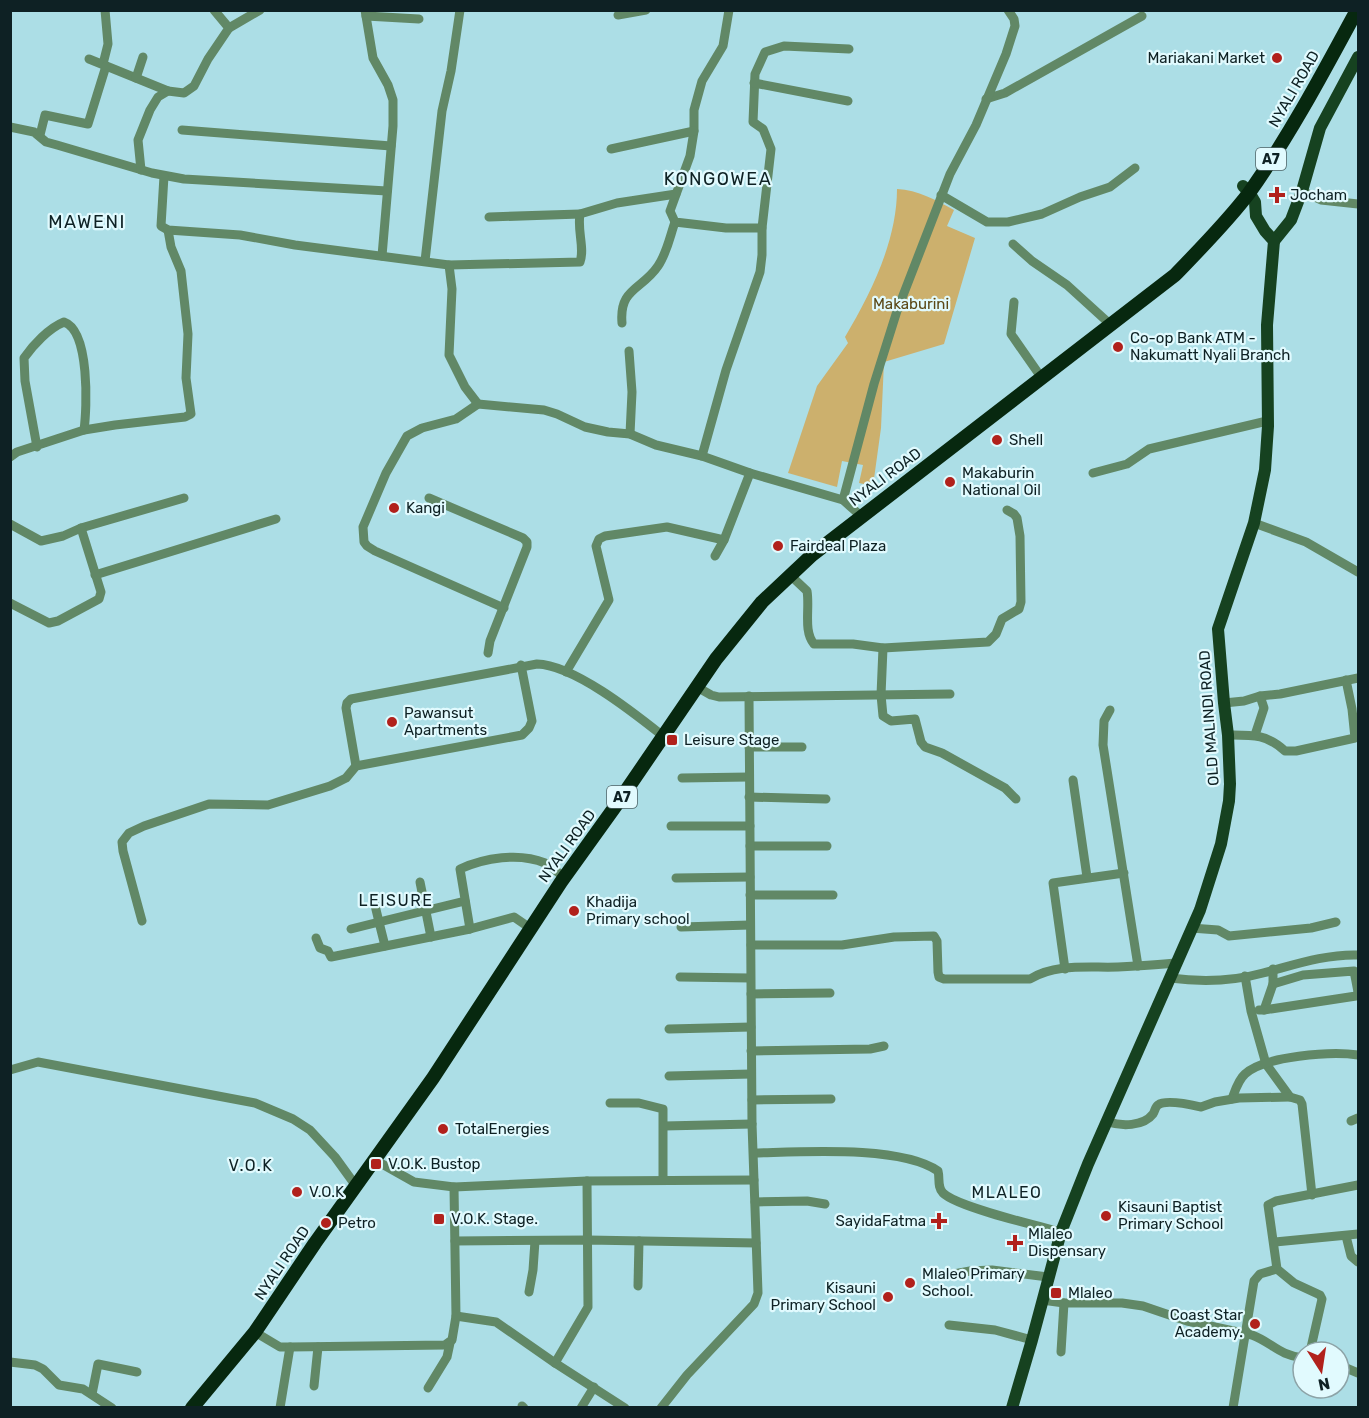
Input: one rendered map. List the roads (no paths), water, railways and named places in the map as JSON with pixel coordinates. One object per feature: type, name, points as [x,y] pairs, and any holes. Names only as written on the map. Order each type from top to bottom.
[{"type":"highway","name":"NYALI ROAD","points":[[1246,189],[1315,73],[1346,10]]},
{"type":"highway","name":"NYALI ROAD","points":[[192,1407],[255,1332],[444,1062],[564,878],[748,618],[790,575],[861,516],[1002,410],[1158,287],[1235,203],[1310,100],[1357,10]]},
{"type":"main road","points":[[1246,189],[1256,206],[1257,216],[1265,231],[1274,241],[1291,220],[1320,128],[1359,57]]},
{"type":"main road","points":[[1235,203],[1257,216]]},
{"type":"main road","name":"OLD MALINDI ROAD","points":[[1012,1407],[1060,1232],[1205,896],[1225,827],[1230,784],[1218,629],[1254,523],[1265,470],[1267,325],[1274,241]]},
{"type":"street","points":[[40,135],[45,114],[87,124],[108,44],[105,10]]},
{"type":"street","points":[[214,10],[229,28]]},
{"type":"street","points":[[89,59],[168,91],[184,93],[194,86],[208,59],[229,28],[260,10]]},
{"type":"street","points":[[425,261],[442,111],[451,71],[460,10]]},
{"type":"street","points":[[618,15],[646,10]]},
{"type":"street","points":[[622,323],[622,306],[629,292],[644,282],[659,265],[675,222],[670,211],[690,156],[694,131],[694,110],[702,81],[723,46],[729,10]]},
{"type":"street","points":[[843,500],[886,344],[941,195],[986,99],[1013,33],[1014,19],[1008,10]]},
{"type":"street","points":[[382,256],[393,100],[388,85],[373,58],[366,13],[419,20]]},
{"type":"street","points":[[986,99],[1005,93],[1142,16]]},
{"type":"street","points":[[702,456],[726,370],[760,272],[762,228],[771,149],[763,129],[753,122],[753,83],[759,61],[765,52],[784,46],[849,49]]},
{"type":"street","points":[[136,78],[143,57]]},
{"type":"street","points":[[753,83],[848,101]]},
{"type":"street","points":[[141,170],[138,140],[142,127],[158,97],[168,91]]},
{"type":"street","points":[[10,127],[34,132],[46,142],[164,176],[387,191]]},
{"type":"street","points":[[182,130],[391,147]]},
{"type":"street","points":[[611,149],[694,131]]},
{"type":"street","points":[[941,195],[987,222],[1008,222],[1042,214],[1080,197],[1110,188],[1135,168]]},
{"type":"street","points":[[164,176],[161,226],[168,230],[240,235],[295,245],[449,265],[580,262],[582,251],[578,226],[580,214]]},
{"type":"street","points":[[1302,191],[1321,200],[1359,204]]},
{"type":"street","points":[[489,217],[580,214],[617,203],[676,194]]},
{"type":"street","points":[[675,222],[726,228],[762,228]]},
{"type":"street","points":[[10,457],[17,452],[84,430],[185,417],[191,414],[186,378],[188,334],[181,271],[171,247],[168,230]]},
{"type":"street","points":[[1013,244],[1032,261],[1067,285],[1111,325]]},
{"type":"street","points":[[449,265],[452,289],[449,355],[465,387],[478,404]]},
{"type":"street","points":[[1014,302],[1011,334],[1041,377]]},
{"type":"street","points":[[37,447],[25,381],[24,358],[30,349],[50,331],[64,322],[69,323],[76,332],[81,349],[85,375],[84,430]]},
{"type":"street","points":[[629,351],[632,392],[630,434]]},
{"type":"street","points":[[504,608],[375,552],[367,546],[363,536],[363,527],[386,473],[407,436],[422,428],[456,419],[478,404],[544,410],[585,427],[630,434],[656,445],[702,456],[750,473],[843,500],[861,516]]},
{"type":"street","points":[[1093,473],[1127,464],[1149,448],[1267,421]]},
{"type":"street","points":[[715,556],[724,540],[750,473]]},
{"type":"street","points":[[10,524],[41,541],[184,498]]},
{"type":"street","points":[[429,498],[523,538],[527,542],[490,641],[488,653]]},
{"type":"street","points":[[790,575],[807,591],[808,631],[814,644],[853,644],[883,648],[988,642],[993,638],[1002,619],[1019,609],[1021,602],[1019,526],[1014,514],[1007,510]]},
{"type":"street","points":[[96,575],[276,519]]},
{"type":"street","points":[[1254,523],[1306,542],[1359,572]]},
{"type":"street","points":[[566,672],[609,600],[596,546],[599,539],[605,536],[667,527],[724,540]]},
{"type":"street","points":[[10,603],[49,623],[58,621],[99,599],[101,591],[81,528]]},
{"type":"street","points":[[883,648],[881,695],[883,716],[891,721],[915,719],[921,742],[925,747],[942,753],[1005,788],[1016,799]]},
{"type":"street","points":[[356,766],[346,708],[351,699],[521,665],[548,664],[566,672],[589,684],[663,736]]},
{"type":"street","points":[[142,921],[123,851],[122,842],[129,833],[167,817],[209,804],[268,805],[340,782],[356,766],[522,735],[532,721],[521,665]]},
{"type":"street","points":[[1224,703],[1359,678]]},
{"type":"street","points":[[1228,735],[1255,735],[1274,741],[1285,751],[1296,751],[1357,738],[1346,680]]},
{"type":"street","points":[[697,687],[719,697],[950,694]]},
{"type":"street","points":[[661,1407],[687,1375],[754,1304],[758,1293],[752,1124],[749,696]]},
{"type":"street","points":[[1255,735],[1264,708],[1260,696]]},
{"type":"street","points":[[1110,710],[1104,721],[1103,744],[1138,966]]},
{"type":"street","points":[[749,747],[802,747]]},
{"type":"street","points":[[682,778],[749,777]]},
{"type":"street","points":[[1073,780],[1087,877]]},
{"type":"street","points":[[749,797],[826,799]]},
{"type":"street","points":[[671,826],[750,826]]},
{"type":"street","points":[[750,846],[827,846]]},
{"type":"street","points":[[470,929],[460,869],[476,861],[518,857],[546,863],[564,878]]},
{"type":"street","points":[[1065,969],[1053,883],[1124,873]]},
{"type":"street","points":[[676,878],[750,877]]},
{"type":"street","points":[[420,882],[431,937]]},
{"type":"street","points":[[750,895],[833,895]]},
{"type":"street","points":[[373,897],[385,946]]},
{"type":"street","points":[[351,929],[465,901]]},
{"type":"street","points":[[316,938],[320,948],[328,951],[331,957],[514,918],[530,928]]},
{"type":"street","points":[[1191,928],[1218,930],[1229,936],[1311,928],[1336,922]]},
{"type":"street","points":[[681,927],[750,926]]},
{"type":"street","points":[[751,945],[842,945],[894,937],[934,936],[937,940],[939,977],[944,979],[1030,979],[1040,973],[1090,966],[1175,963]]},
{"type":"street","points":[[1170,978],[1202,980],[1245,976],[1313,960],[1359,955]]},
{"type":"street","points":[[1264,1010],[1273,984],[1273,969]]},
{"type":"street","points":[[1251,1011],[1356,996],[1358,992],[1354,971],[1303,975],[1273,984]]},
{"type":"street","points":[[1245,976],[1251,1011],[1266,1064],[1290,1097]]},
{"type":"street","points":[[680,977],[750,978]]},
{"type":"street","points":[[751,994],[830,993]]},
{"type":"street","points":[[669,1029],[751,1027]]},
{"type":"street","points":[[751,1051],[870,1049],[884,1046]]},
{"type":"street","points":[[1232,1099],[1243,1075],[1256,1067],[1303,1056],[1340,1053],[1359,1055]]},
{"type":"street","points":[[10,1070],[38,1062],[255,1102],[293,1119],[310,1130],[335,1157],[356,1186]]},
{"type":"street","points":[[669,1077],[752,1074]]},
{"type":"street","points":[[1108,1122],[1126,1126],[1153,1114],[1156,1106],[1161,1104],[1191,1104],[1201,1107],[1232,1099],[1290,1097],[1300,1100],[1312,1194]]},
{"type":"street","points":[[752,1100],[831,1099]]},
{"type":"street","points":[[610,1103],[639,1103],[663,1109],[663,1179]]},
{"type":"street","points":[[664,1126],[752,1124]]},
{"type":"street","points":[[754,1153],[829,1151],[902,1158],[938,1171],[939,1188],[944,1195],[964,1204],[1060,1232]]},
{"type":"street","points":[[375,1160],[414,1182],[454,1187],[663,1179],[754,1180]]},
{"type":"street","points":[[555,1363],[588,1307],[587,1181]]},
{"type":"street","points":[[1313,1340],[1322,1299],[1320,1295],[1294,1283],[1277,1269],[1269,1205],[1276,1200],[1359,1185]]},
{"type":"street","points":[[429,1388],[447,1357],[456,1316],[454,1187]]},
{"type":"street","points":[[755,1202],[807,1201],[825,1204]]},
{"type":"street","points":[[1275,1242],[1359,1234]]},
{"type":"street","points":[[1346,1236],[1352,1256],[1359,1262]]},
{"type":"street","points":[[455,1242],[588,1240],[756,1243]]},
{"type":"street","points":[[529,1292],[535,1241]]},
{"type":"street","points":[[638,1286],[639,1241]]},
{"type":"street","points":[[1233,1407],[1254,1281],[1260,1274],[1277,1269]]},
{"type":"street","points":[[943,1276],[992,1270],[1048,1278]]},
{"type":"street","points":[[1042,1300],[1143,1306],[1187,1321],[1260,1338],[1280,1352],[1291,1355]]},
{"type":"street","points":[[1061,1352],[1064,1303]]},
{"type":"street","points":[[456,1316],[496,1322],[625,1407]]},
{"type":"street","points":[[949,1325],[995,1330],[1032,1340]]},
{"type":"street","points":[[255,1332],[280,1347],[445,1345],[450,1343]]},
{"type":"street","points":[[280,1407],[290,1347]]},
{"type":"street","points":[[314,1386],[318,1347]]},
{"type":"street","points":[[10,1362],[35,1365],[43,1369],[59,1385],[83,1389],[110,1407]]},
{"type":"street","points":[[92,1394],[98,1364],[137,1372]]},
{"type":"street","points":[[581,1407],[594,1387]]},
{"type":"place","name":"Mariakani Market","points":[[1277,58]]},
{"type":"place","name":"Jocham","points":[[1277,195]]},
{"type":"place","name":"Co-op Bank ATM - Nakumatt Nyali Branch","points":[[1118,347]]},
{"type":"place","name":"Shell","points":[[997,440]]},
{"type":"place","name":"Makaburin National Oil","points":[[950,482]]},
{"type":"place","name":"Kangi","points":[[394,508]]},
{"type":"place","name":"Fairdeal Plaza","points":[[778,546]]},
{"type":"place","name":"Pawansut Apartments","points":[[392,722]]},
{"type":"place","name":"Leisure Stage","points":[[672,740]]},
{"type":"place","name":"Khadija Primary school","points":[[574,911]]},
{"type":"place","name":"TotalEnergies","points":[[443,1129]]},
{"type":"place","name":"V.O.K. Bustop","points":[[376,1164]]},
{"type":"place","name":"V.O.K","points":[[297,1192]]},
{"type":"place","name":"Kisauni Baptist Primary School","points":[[1106,1216]]},
{"type":"place","name":"V.O.K. Stage.","points":[[439,1219]]},
{"type":"place","name":"SayidaFatma","points":[[939,1221]]},
{"type":"place","name":"Petro","points":[[326,1223]]},
{"type":"place","name":"Mlaleo Dispensary","points":[[1015,1243]]},
{"type":"place","name":"Mlaleo Primary School.","points":[[910,1283]]},
{"type":"place","name":"Mlaleo","points":[[1056,1293]]},
{"type":"place","name":"Kisauni Primary School","points":[[888,1297]]},
{"type":"place","name":"Coast Star Academy.","points":[[1255,1324]]},
{"type":"district","name":"KONGOWEA","points":[[718,179]]},
{"type":"district","name":"MAWENI","points":[[87,222]]},
{"type":"district","name":"LEISURE","points":[[396,900]]},
{"type":"district","name":"V.O.K","points":[[251,1165]]},
{"type":"district","name":"MLALEO","points":[[1007,1192]]},
{"type":"park label","name":"Makaburini","points":[[911,304]]}]
